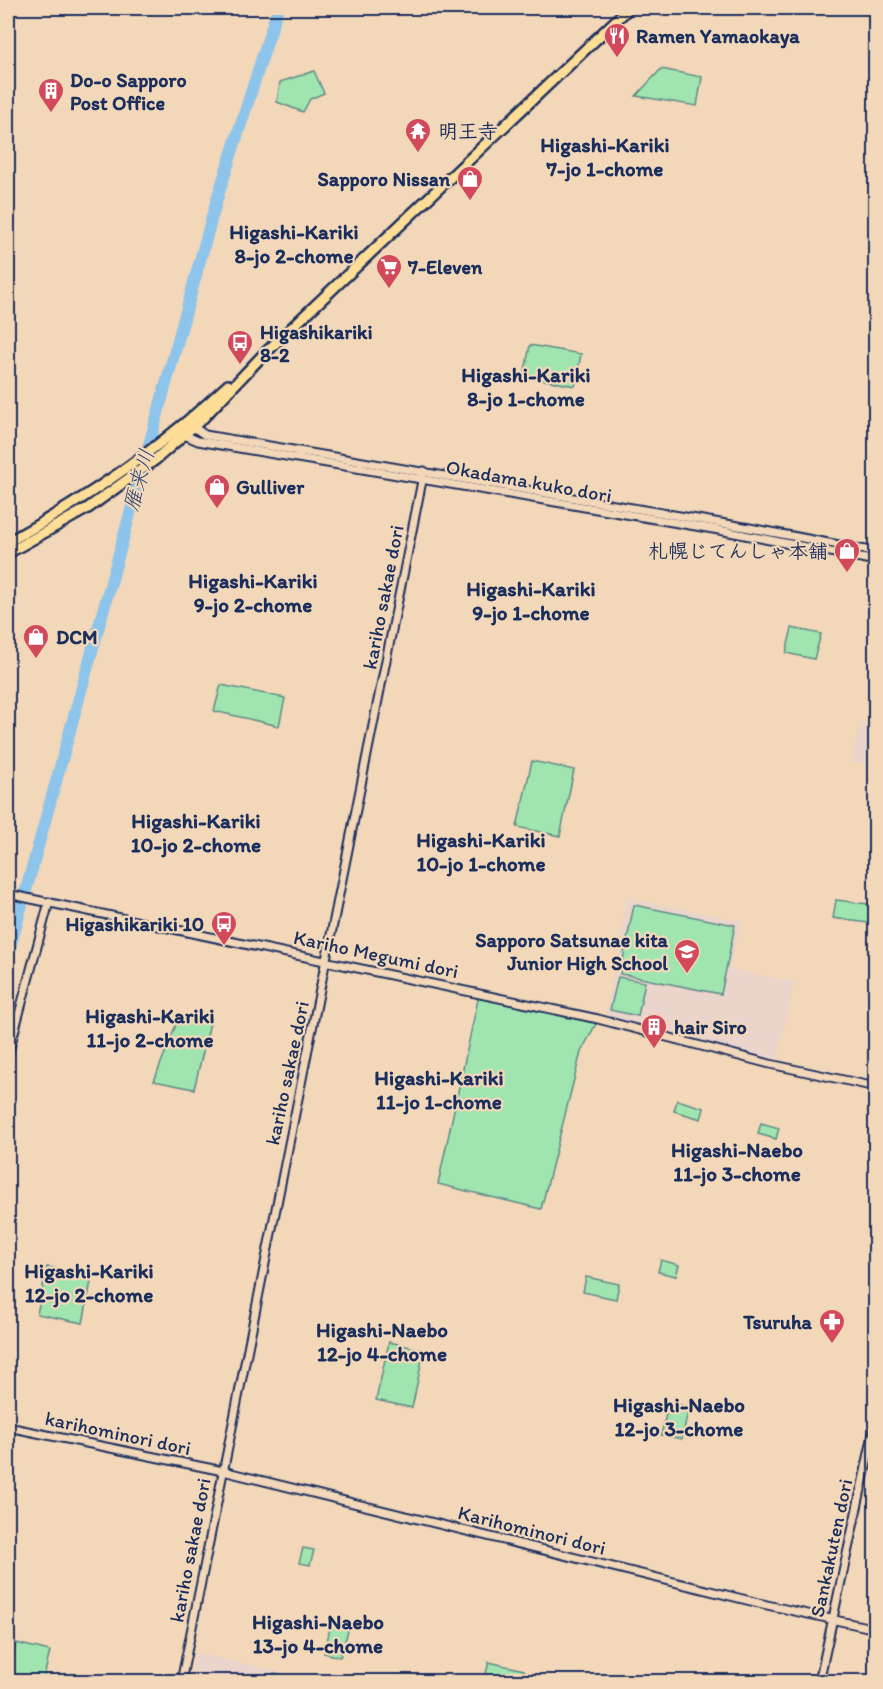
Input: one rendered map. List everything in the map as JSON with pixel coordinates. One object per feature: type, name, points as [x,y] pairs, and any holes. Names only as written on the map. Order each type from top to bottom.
[{"type":"highway","points":[[8,553],[88,508],[156,459],[181,432],[243,379],[262,356],[629,8]]},
{"type":"highway","points":[[8,542],[84,499],[160,444],[181,432]]},
{"type":"street","name":"Okadama kuko dori","points":[[190,424],[205,435],[876,561]]},
{"type":"street","name":"Okadama kuko dori","points":[[181,432],[198,441],[424,475],[876,552]]},
{"type":"street","name":"kariho sakae dori","points":[[181,1682],[424,475]]},
{"type":"street","name":"Kariho Megumi dori","points":[[8,894],[598,1019],[762,1062],[876,1087]]},
{"type":"street","points":[[8,1055],[49,902]]},
{"type":"street","name":"Sankakuten dori","points":[[819,1682],[876,1421]]},
{"type":"street","name":"karihominori dori","points":[[8,1427],[223,1471]]},
{"type":"street","name":"Karihominori dori","points":[[223,1471],[876,1629]]},
{"type":"shaded area","points":[[860,722],[875,725],[875,765],[852,762]]},
{"type":"shaded area","name":"Sapporo Satsunae kita Junior High School","points":[[627,898],[741,921],[729,969],[794,982],[777,1060],[606,1016]]},
{"type":"shaded area","points":[[196,1653],[320,1681],[190,1682]]},
{"type":"green space","points":[[661,69],[702,77],[697,106],[636,96]]},
{"type":"green space","points":[[314,71],[324,93],[310,99],[303,112],[277,102],[280,82]]},
{"type":"green space","points":[[530,345],[581,354],[575,386],[524,376]]},
{"type":"green space","points":[[792,628],[821,634],[814,659],[786,653]]},
{"type":"green space","points":[[221,685],[285,698],[279,726],[214,711]]},
{"type":"green space","points":[[532,761],[574,770],[560,836],[517,827]]},
{"type":"green space","points":[[836,900],[875,905],[875,924],[833,918]]},
{"type":"green space","points":[[634,905],[735,925],[721,994],[620,974]]},
{"type":"green space","points":[[618,977],[645,982],[638,1016],[610,1010]]},
{"type":"green space","points":[[479,995],[598,1020],[581,1052],[541,1209],[438,1184]]},
{"type":"green space","points":[[179,1017],[210,1023],[194,1089],[154,1081]]},
{"type":"green space","points":[[677,1100],[704,1108],[701,1119],[674,1111]]},
{"type":"green space","points":[[761,1123],[779,1128],[776,1139],[758,1134]]},
{"type":"green space","points":[[661,1260],[679,1265],[676,1276],[658,1272]]},
{"type":"green space","points":[[47,1267],[92,1276],[83,1323],[37,1314]]},
{"type":"green space","points":[[586,1277],[619,1284],[616,1299],[583,1292]]},
{"type":"green space","points":[[389,1342],[424,1350],[412,1408],[376,1400]]},
{"type":"green space","points":[[669,1402],[689,1407],[682,1439],[661,1435]]},
{"type":"green space","points":[[303,1548],[314,1550],[310,1565],[299,1563]]},
{"type":"green space","points":[[331,1624],[347,1627],[348,1631],[340,1657],[324,1653]]},
{"type":"green space","points":[[16,1643],[50,1651],[43,1681],[8,1681]]},
{"type":"green space","points":[[489,1662],[524,1670],[525,1681],[484,1681]]},
{"type":"green space","points":[[274,1673],[307,1681],[272,1681]]},
{"type":"waterway","name":"雁来川","points":[[8,955],[217,199],[278,8]]},
{"type":"place","name":"Ramen Yamaokaya","points":[[617,59]]},
{"type":"place","name":"Do-o Sapporo Post Office","points":[[51,114]]},
{"type":"place","name":"明王寺","points":[[418,154]]},
{"type":"place","name":"Sapporo Nissan","points":[[470,202]]},
{"type":"place","name":"7-Eleven","points":[[389,290]]},
{"type":"place","name":"Higashikariki 8-2","points":[[240,366]]},
{"type":"place","name":"Gulliver","points":[[217,510]]},
{"type":"place","name":"札幌じてんしゃ本舗","points":[[847,574]]},
{"type":"place","name":"DCM","points":[[36,660]]},
{"type":"place","name":"Higashikariki 10","points":[[224,947]]},
{"type":"place","name":"Sapporo Satsunae kita Junior High School","points":[[687,975]]},
{"type":"place","name":"hair Siro","points":[[654,1050]]},
{"type":"place","name":"Tsuruha","points":[[832,1345]]},
{"type":"district","name":"Higashi-Kariki 7-jo 1-chome","points":[[605,157]]},
{"type":"district","name":"Higashi-Kariki 8-jo 2-chome","points":[[294,244]]},
{"type":"district","name":"Higashi-Kariki 8-jo 1-chome","points":[[526,387]]},
{"type":"district","name":"Higashi-Kariki 9-jo 2-chome","points":[[253,593]]},
{"type":"district","name":"Higashi-Kariki 9-jo 1-chome","points":[[531,601]]},
{"type":"district","name":"Higashi-Kariki 10-jo 2-chome","points":[[196,833]]},
{"type":"district","name":"Higashi-Kariki 10-jo 1-chome","points":[[481,852]]},
{"type":"district","name":"Higashi-Kariki 11-jo 2-chome","points":[[150,1028]]},
{"type":"district","name":"Higashi-Kariki 11-jo 1-chome","points":[[439,1090]]},
{"type":"district","name":"Higashi-Naebo 11-jo 3-chome","points":[[737,1162]]},
{"type":"district","name":"Higashi-Kariki 12-jo 2-chome","points":[[89,1283]]},
{"type":"district","name":"Higashi-Naebo 12-jo 4-chome","points":[[382,1342]]},
{"type":"district","name":"Higashi-Naebo 12-jo 3-chome","points":[[679,1417]]},
{"type":"district","name":"Higashi-Naebo 13-jo 4-chome","points":[[318,1634]]}]
